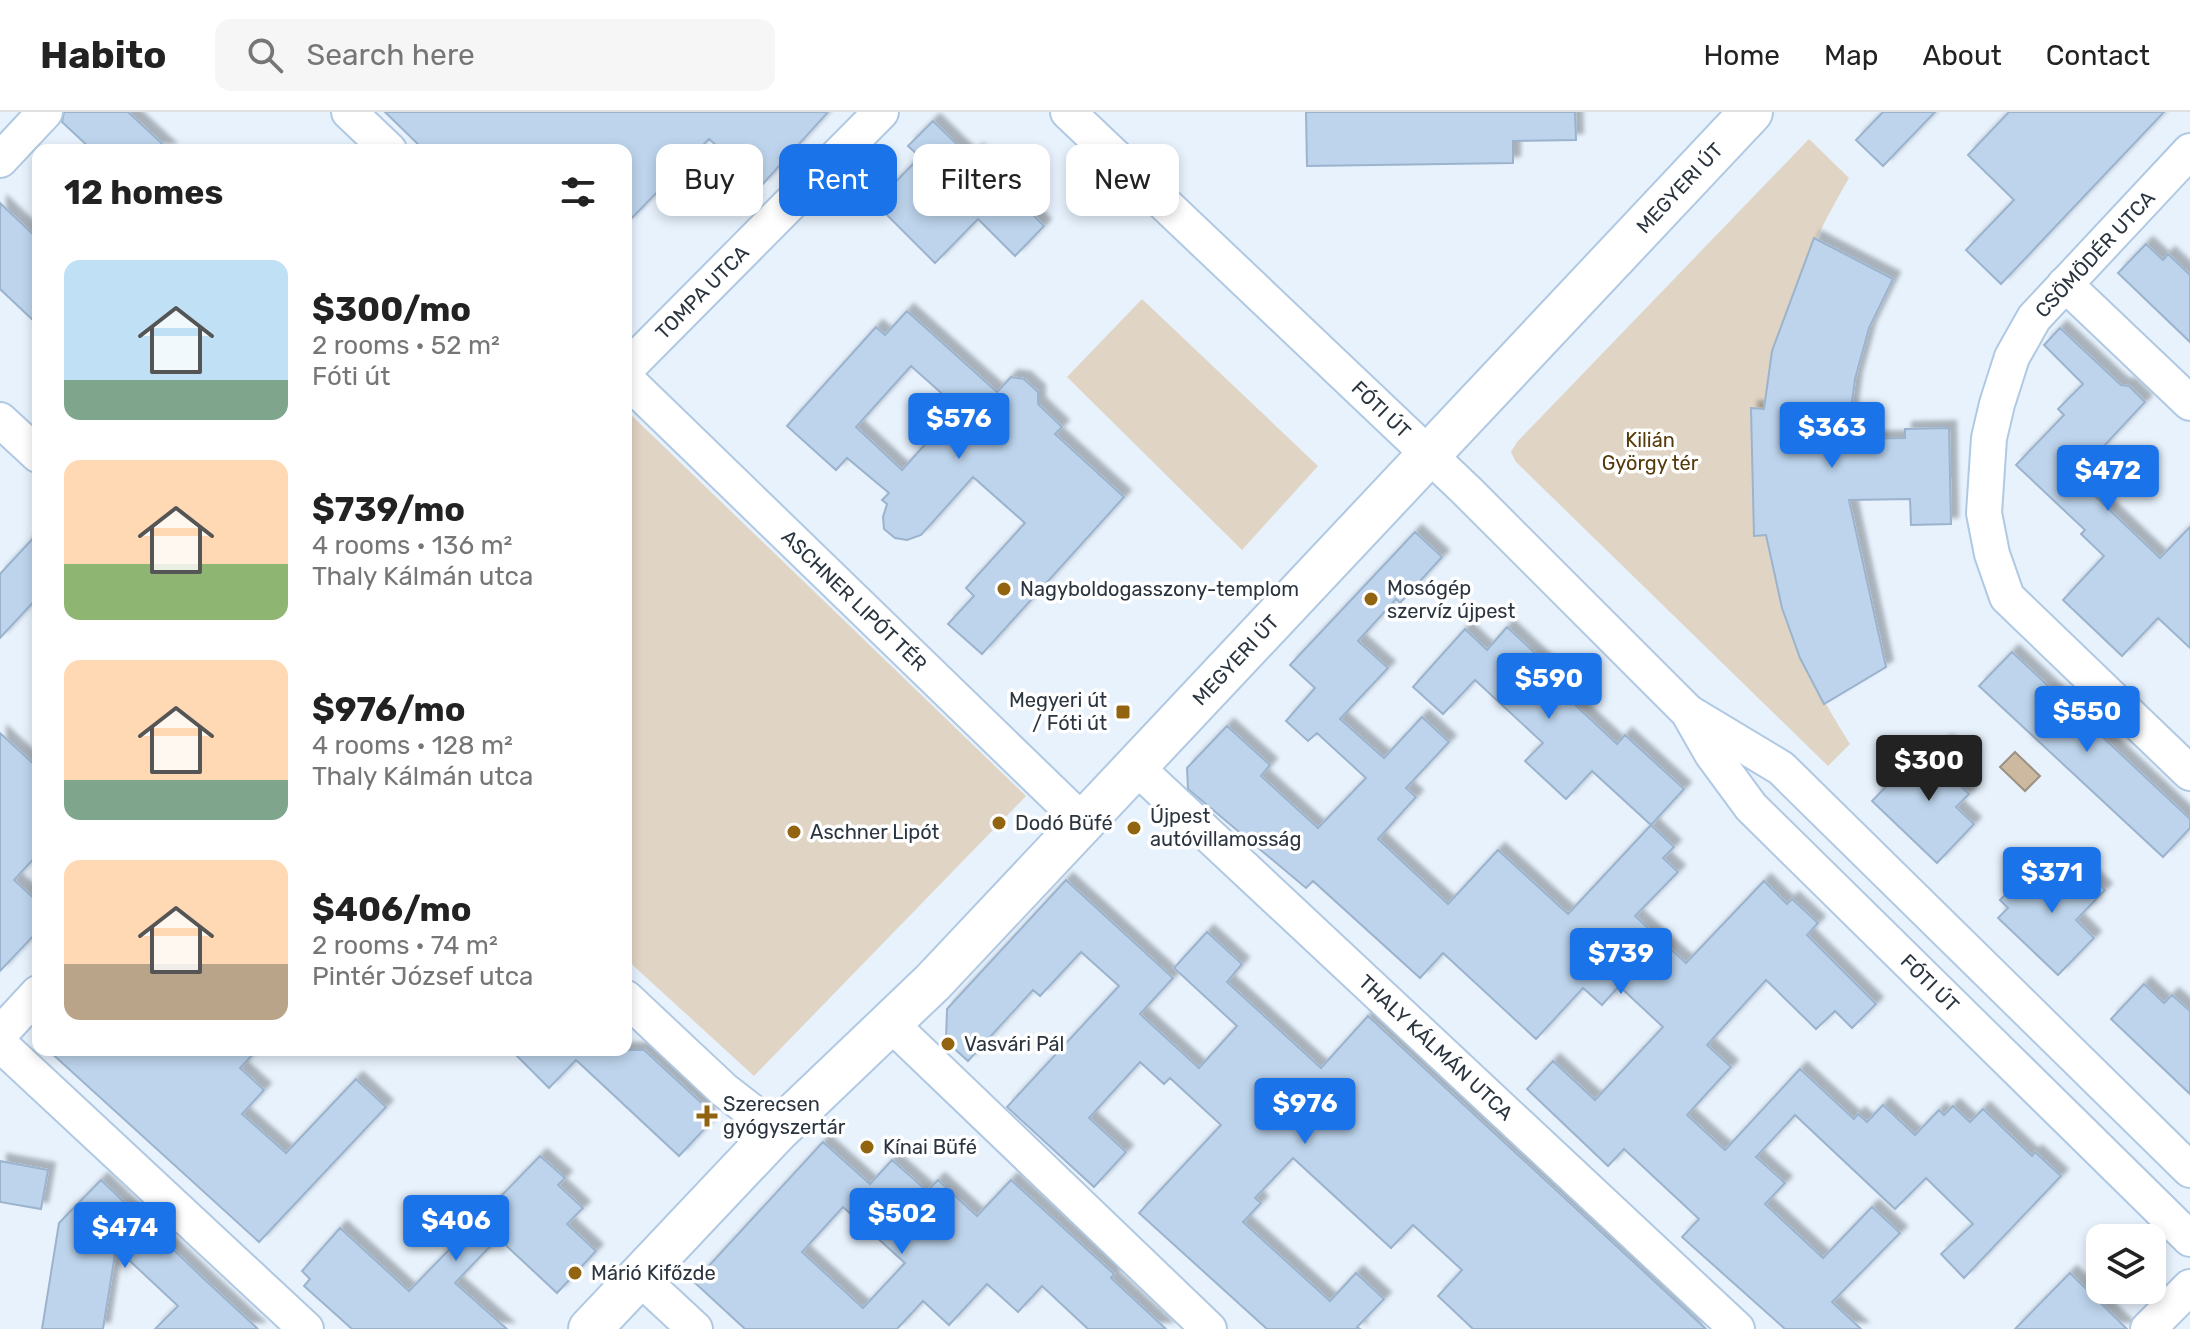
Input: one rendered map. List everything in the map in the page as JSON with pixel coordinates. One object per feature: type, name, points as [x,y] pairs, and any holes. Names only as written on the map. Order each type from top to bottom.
[{"type":"main road","name":"MEGYERI ÚT","points":[[590,1329],[777,1131],[891,1024],[1751,112]]},
{"type":"street","points":[[0,160],[45,112]]},
{"type":"street","points":[[349,112],[383,144]]},
{"type":"street","name":"TOMPA UTCA","points":[[632,363],[881,112]]},
{"type":"street","name":"FÓTI ÚT","points":[[1068,112],[1427,453],[1688,712],[1712,754],[1751,807],[2190,1239]]},
{"type":"street","name":"CSÖMÖDÉR UTCA","points":[[2190,151],[2034,318],[2012,357],[1989,438],[1984,513],[1992,554],[2007,597],[2190,773]]},
{"type":"street","points":[[2065,284],[2190,403]]},
{"type":"street","name":"ASCHNER LIPÓT TÉR","points":[[632,385],[1083,822]]},
{"type":"street","points":[[0,420],[32,449]]},
{"type":"street","name":"FÓTI ÚT","points":[[1688,712],[1730,734],[1781,768],[2190,1170]]},
{"type":"street","name":"THALY KÁLMÁN UTCA","points":[[1135,766],[1737,1329]]},
{"type":"street","points":[[0,1034],[32,999]]},
{"type":"street","points":[[632,1004],[724,1090],[777,1131]]},
{"type":"street","points":[[891,1024],[1209,1329]]},
{"type":"street","points":[[0,1044],[306,1329]]},
{"type":"street","points":[[639,1277],[695,1329]]},
{"type":"street","points":[[2148,1329],[2190,1287]]},
{"type":"green space","name":"Kilián György tér","points":[[1809,139],[1849,178],[1794,289],[1776,346],[1764,409],[1751,409],[1754,535],[1766,535],[1778,591],[1797,644],[1821,695],[1850,744],[1828,766],[1516,462],[1511,452],[1517,442]]},
{"type":"green space","points":[[1142,299],[1318,466],[1242,550],[1067,377]]},
{"type":"green space","points":[[632,416],[1026,796],[754,1076],[632,964]]},
{"type":"shaded area","points":[[2015,752],[2040,776],[2025,791],[2000,767]]},
{"type":"building","points":[[64,112],[128,112],[163,144],[86,144],[62,122]]},
{"type":"building","points":[[385,112],[828,112],[799,144],[779,144],[779,166],[763,184],[763,144],[715,144],[709,139],[704,144],[656,144],[656,193],[632,218],[632,144],[418,144]]},
{"type":"building","points":[[1306,112],[1575,112],[1576,140],[1513,141],[1513,163],[1307,166]]},
{"type":"building","points":[[1883,112],[1935,112],[1883,166],[1856,140]]},
{"type":"building","points":[[2009,112],[2164,112],[2001,284],[1966,250],[2014,200],[1968,155]]},
{"type":"building","points":[[933,121],[957,144],[913,144],[913,151],[908,146]]},
{"type":"building","points":[[913,164],[913,216],[1034,216],[1044,226],[1015,256],[978,219],[935,263],[888,216],[897,216],[897,181]]},
{"type":"building","points":[[0,203],[32,233],[32,319],[0,289]]},
{"type":"building","points":[[1814,238],[1893,279],[1869,328],[1855,379],[1847,439],[1905,438],[1905,429],[1949,428],[1951,524],[1911,525],[1910,499],[1849,500],[1886,667],[1824,704],[1800,658],[1782,608],[1766,535],[1754,536],[1751,408],[1764,409],[1772,351]]},
{"type":"building","points":[[2146,244],[2163,260],[2168,254],[2190,275],[2190,342],[2118,273]]},
{"type":"building","points":[[907,311],[997,392],[1011,377],[1024,379],[1038,392],[1038,404],[1062,427],[1055,434],[1124,497],[982,654],[948,624],[974,596],[966,588],[1025,523],[973,477],[921,535],[907,540],[895,538],[884,529],[883,517],[887,504],[882,500],[889,493],[847,458],[836,470],[787,426],[876,327],[885,335]],"holes":[[[911,366],[958,408],[902,470],[856,427]]]},
{"type":"building","points":[[2060,328],[2121,385],[2129,386],[2145,402],[2075,477],[2160,558],[2190,527],[2190,648],[2158,618],[2122,656],[2063,600],[2104,556],[2081,534],[2085,530],[2016,465],[2064,415],[2058,409],[2083,384],[2044,345]]},
{"type":"building","points":[[1415,532],[1442,557],[1400,603],[1396,599],[1358,641],[1388,668],[1340,719],[1384,758],[1422,717],[1449,742],[1406,788],[1416,797],[1378,839],[1448,904],[1498,850],[1568,914],[1651,825],[1674,847],[1663,858],[1678,872],[1635,916],[1686,963],[1764,881],[1787,904],[1792,899],[1818,923],[1807,935],[1876,1004],[1852,1028],[1835,1011],[1816,1029],[1766,980],[1707,1045],[1731,1067],[1687,1115],[1725,1150],[1800,1069],[1854,1119],[1858,1114],[1867,1122],[1883,1105],[1915,1135],[1939,1110],[1944,1115],[1953,1106],[1970,1122],[1983,1109],[2032,1156],[2035,1152],[2061,1176],[1964,1278],[1941,1254],[1973,1224],[1926,1178],[1895,1209],[1795,1115],[1756,1157],[1785,1183],[1765,1204],[1823,1258],[1872,1207],[1900,1233],[1832,1302],[1861,1329],[1785,1329],[1682,1237],[1699,1219],[1624,1149],[1608,1166],[1527,1089],[1553,1061],[1595,1100],[1663,1027],[1619,986],[1602,1005],[1583,988],[1536,1039],[1443,953],[1420,978],[1313,881],[1306,888],[1188,789],[1187,768],[1227,726],[1270,765],[1261,776],[1318,828],[1366,778],[1317,733],[1308,741],[1286,721],[1315,688],[1290,665]]},
{"type":"building","points":[[32,539],[32,603],[0,638],[0,574]]},
{"type":"building","points":[[1507,627],[1563,679],[1556,687],[1617,744],[1625,735],[1684,789],[1651,825],[1592,771],[1566,799],[1525,761],[1543,743],[1475,680],[1443,714],[1413,687],[1465,629],[1487,650]]},
{"type":"building","points":[[2012,652],[2190,819],[2190,828],[2163,857],[1979,686]]},
{"type":"building","points":[[0,733],[32,762],[32,860],[14,880],[32,896],[32,937],[0,971]]},
{"type":"building","points":[[1945,742],[1969,765],[1954,780],[1969,794],[1956,807],[1974,824],[1937,863],[1872,801],[1909,763],[1918,771]]},
{"type":"building","points":[[2075,862],[2105,890],[2076,920],[2094,938],[2058,975],[1998,918],[2008,908],[2000,900],[2025,874],[2039,887],[2056,869],[2063,875]]},
{"type":"building","points":[[1066,880],[1173,978],[1140,1014],[1199,1068],[1237,1026],[1174,968],[1207,932],[1242,964],[1227,982],[1321,1068],[1368,1016],[1706,1329],[1473,1329],[1438,1296],[1462,1270],[1413,1225],[1391,1248],[1293,1158],[1255,1198],[1261,1203],[1243,1222],[1330,1301],[1356,1273],[1384,1299],[1357,1327],[1360,1329],[1267,1329],[1139,1213],[1221,1125],[1170,1078],[1164,1084],[1140,1062],[1089,1118],[1126,1152],[1094,1187],[1007,1107],[1119,986],[1081,952],[1040,996],[1033,990],[968,1061],[946,1041],[947,1009]]},
{"type":"building","points":[[2144,984],[2164,1003],[2172,995],[2190,1011],[2190,1094],[2111,1019]]},
{"type":"building","points":[[632,1050],[644,1050],[707,1108],[707,1126],[679,1156],[576,1060],[549,1088],[517,1056],[632,1056]]},
{"type":"building","points":[[55,1056],[251,1056],[240,1068],[264,1090],[242,1114],[286,1153],[356,1079],[386,1107],[259,1242]]},
{"type":"building","points":[[823,1142],[870,1184],[892,1160],[927,1191],[938,1180],[977,1216],[1011,1180],[1114,1274],[1111,1278],[1166,1329],[1088,1329],[1042,1286],[1018,1312],[987,1284],[949,1325],[923,1301],[897,1329],[745,1329],[694,1282]],"holes":[[[843,1207],[905,1263],[863,1308],[802,1252]]]},
{"type":"building","points":[[540,1156],[565,1178],[558,1185],[583,1208],[567,1224],[596,1251],[557,1293],[498,1238],[455,1283],[507,1329],[352,1329],[304,1286],[310,1279],[302,1271],[340,1228],[409,1291]]},
{"type":"building","points":[[0,1161],[48,1170],[41,1209],[0,1202]]},
{"type":"building","points":[[101,1180],[258,1329],[155,1329],[178,1306],[116,1248],[103,1329],[42,1329],[59,1223]]},
{"type":"building","points":[[2070,1273],[2086,1289],[2086,1304],[2102,1304],[2127,1329],[2015,1329]]},
{"type":"place","name":"Nagyboldogasszony-templom","points":[[1004,589]]},
{"type":"place","name":"Mosógép szervíz újpest","points":[[1371,599]]},
{"type":"place","name":"Megyeri út / Fóti út","points":[[1123,712]]},
{"type":"place","name":"Dodó Büfé","points":[[999,823]]},
{"type":"place","name":"Újpest autóvillamosság","points":[[1134,828]]},
{"type":"place","name":"Aschner Lipót","points":[[794,832]]},
{"type":"place","name":"Vasvári Pál","points":[[948,1044]]},
{"type":"place","name":"Szerecsen gyógyszertár","points":[[707,1116]]},
{"type":"place","name":"Kínai Büfé","points":[[867,1147]]},
{"type":"place","name":"Márió Kifőzde","points":[[575,1273]]}]
